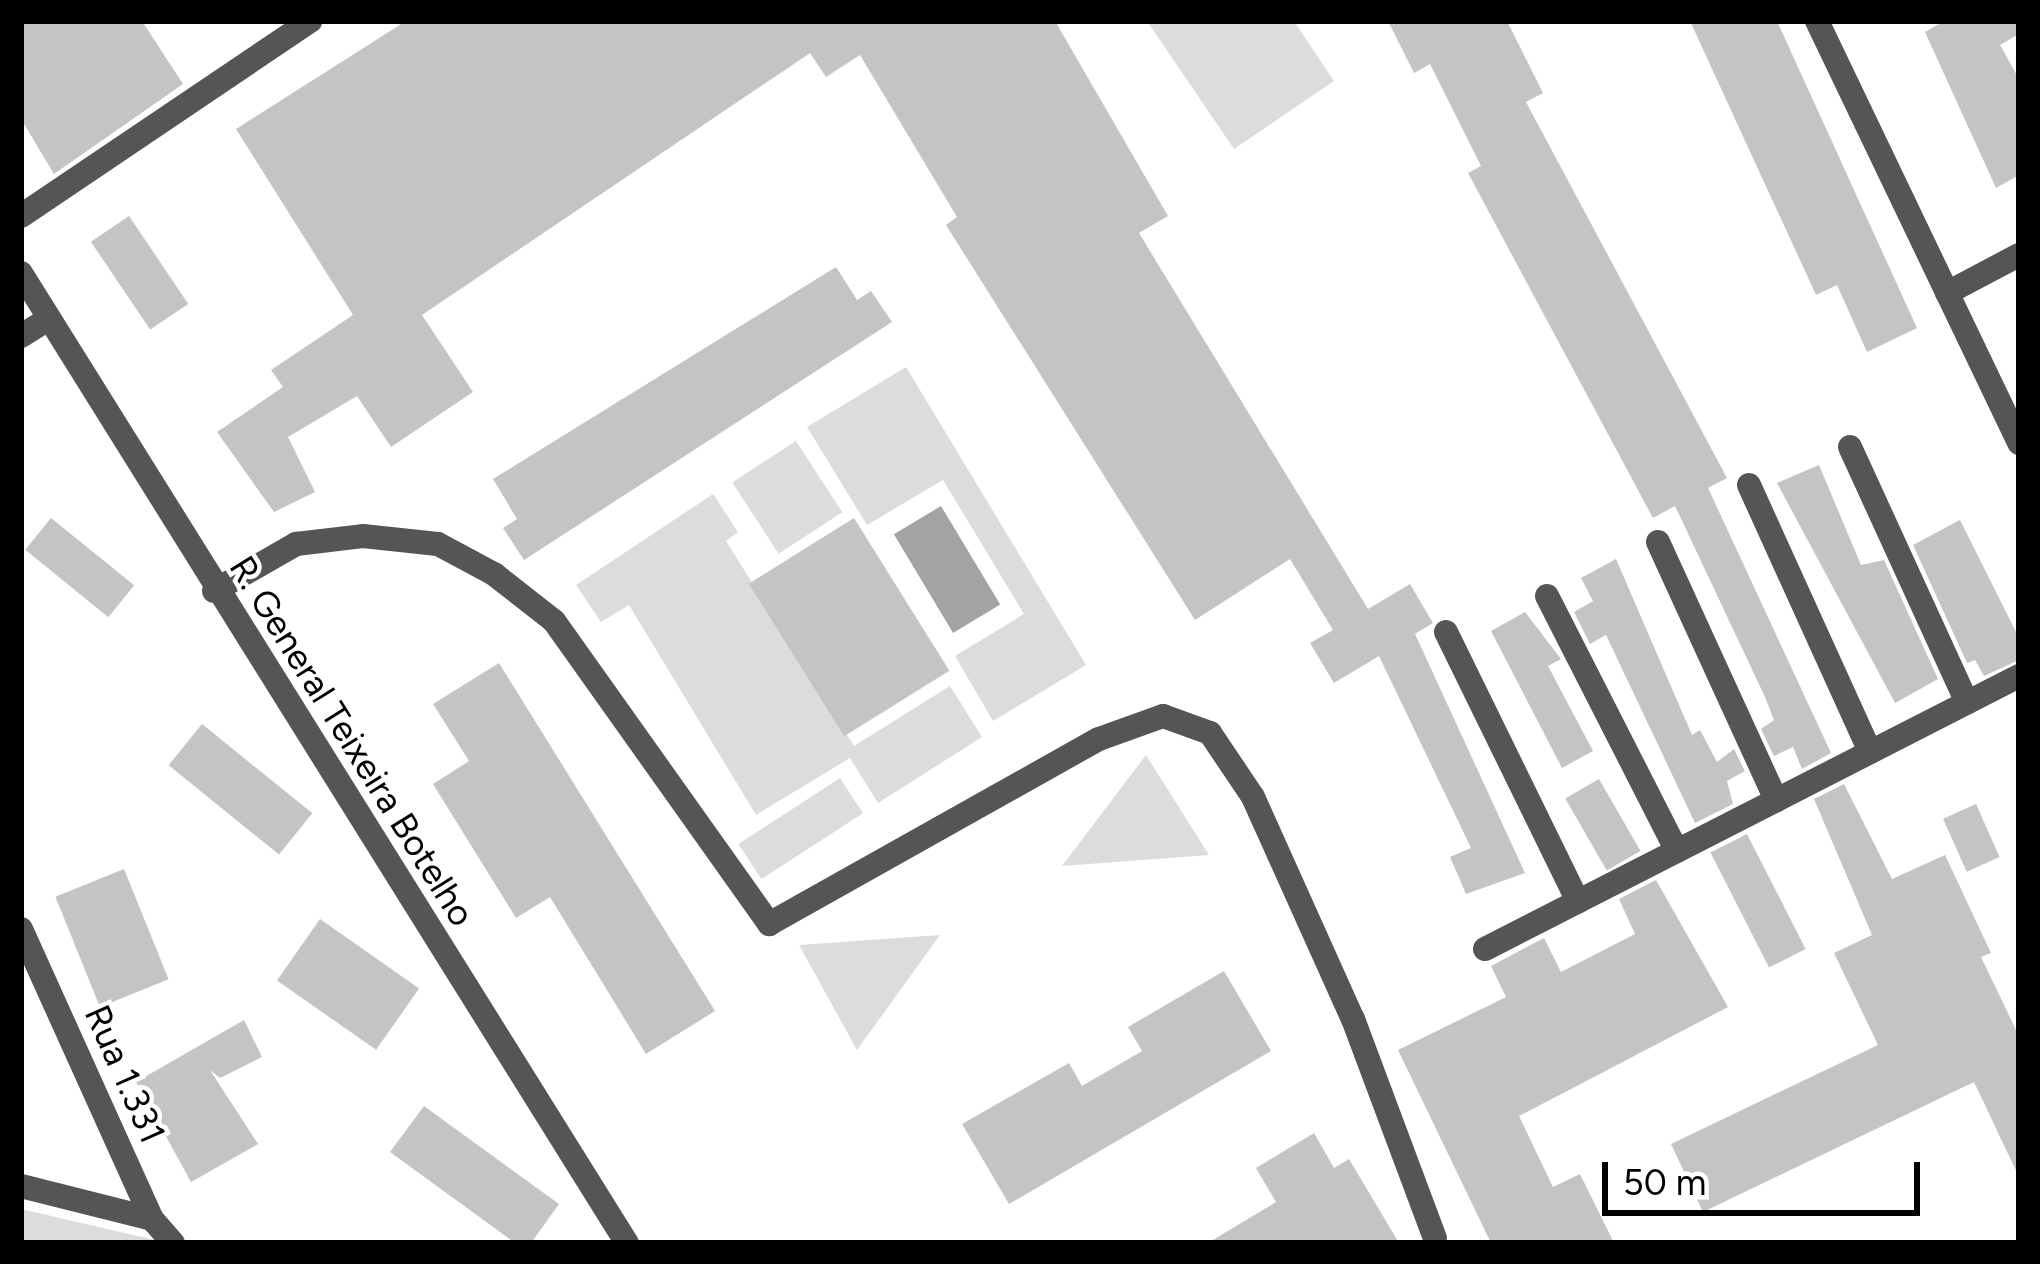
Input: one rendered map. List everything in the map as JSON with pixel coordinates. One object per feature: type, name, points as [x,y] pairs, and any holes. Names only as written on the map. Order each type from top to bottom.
[{"type":"street","points":[[21,216],[310,21]]},
{"type":"street","points":[[1816,21],[2019,443]]},
{"type":"street","points":[[1947,293],[2019,255]]},
{"type":"street","name":"R. General Teixeira Botelho","points":[[21,273],[214,591],[627,1243]]},
{"type":"street","points":[[21,336],[47,320]]},
{"type":"street","points":[[1850,447],[1966,702]]},
{"type":"street","points":[[1749,485],[1870,752]]},
{"type":"street","points":[[214,591],[296,544],[362,536],[438,544],[494,574],[554,621],[769,924],[1099,739],[1163,716],[1210,733],[1253,797],[1344,999],[1435,1238]]},
{"type":"street","points":[[1658,542],[1776,800]]},
{"type":"street","points":[[1547,596],[1677,850]]},
{"type":"street","points":[[1446,632],[1578,901]]},
{"type":"street","points":[[1485,949],[2019,676]]},
{"type":"street","name":"Rua 1.331","points":[[21,929],[152,1219],[173,1243]]},
{"type":"street","points":[[21,1186],[152,1219]]},
{"type":"shaded area","points":[[1147,21],[1294,21],[1334,81],[1234,149]]},
{"type":"shaded area","points":[[906,367],[1086,665],[993,721],[955,656],[1024,614],[943,480],[867,525],[807,427]]},
{"type":"shaded area","points":[[796,441],[842,512],[779,554],[732,482]]},
{"type":"shaded area","points":[[713,494],[738,532],[726,541],[854,746],[950,686],[982,737],[878,803],[850,758],[756,815],[629,605],[601,622],[576,585]]},
{"type":"shaded area","points":[[941,506],[1000,605],[953,633],[894,534]]},
{"type":"shaded area","points":[[1146,755],[1209,855],[1062,866]]},
{"type":"shaded area","points":[[840,778],[863,813],[761,879],[739,844]]},
{"type":"shaded area","points":[[940,935],[857,1050],[799,945]]},
{"type":"shaded area","points":[[21,1209],[155,1240],[21,1243]]},
{"type":"building","points":[[21,21],[142,21],[183,84],[54,174],[21,119]]},
{"type":"building","points":[[406,21],[1055,21],[1168,216],[1139,233],[1368,609],[1410,584],[1433,623],[1415,634],[1525,873],[1466,894],[1450,857],[1471,848],[1379,656],[1334,683],[1310,643],[1333,630],[1290,559],[1195,620],[946,225],[957,217],[860,55],[826,77],[810,53],[422,315],[473,392],[391,447],[357,396],[288,437],[315,492],[274,512],[217,432],[283,387],[271,370],[353,315],[236,129]]},
{"type":"building","points":[[1388,21],[1507,21],[1543,93],[1526,102],[1727,478],[1708,488],[1831,753],[1802,769],[1793,747],[1774,756],[1761,729],[1774,720],[1765,697],[1675,506],[1653,518],[1468,173],[1481,166],[1430,64],[1414,73]]},
{"type":"building","points":[[1690,21],[1777,21],[1917,328],[1867,352],[1837,285],[1816,295]]},
{"type":"building","points":[[1944,21],[2019,21],[2019,34],[2000,45],[2019,79],[2019,175],[1996,188],[1925,32]]},
{"type":"building","points":[[129,216],[188,304],[150,330],[91,242]]},
{"type":"building","points":[[836,267],[857,300],[871,291],[892,322],[524,560],[503,528],[517,519],[493,479]]},
{"type":"building","points":[[1819,465],[1861,565],[1884,560],[1938,679],[1895,703],[1777,483]]},
{"type":"building","points":[[51,518],[134,585],[108,617],[25,550]]},
{"type":"building","points":[[854,518],[949,671],[844,736],[749,584]]},
{"type":"building","points":[[1960,520],[2019,638],[2019,660],[1984,676],[1975,660],[1967,663],[1913,545]]},
{"type":"building","points":[[1616,559],[1692,735],[1700,730],[1717,762],[1734,749],[1745,771],[1727,781],[1733,804],[1695,823],[1606,635],[1590,644],[1574,612],[1593,601],[1581,578]]},
{"type":"building","points":[[1525,612],[1561,659],[1548,666],[1593,751],[1562,768],[1491,631]]},
{"type":"building","points":[[499,663],[715,1011],[646,1054],[550,897],[516,918],[433,784],[469,761],[433,704]]},
{"type":"building","points":[[202,724],[312,813],[279,855],[169,765]]},
{"type":"building","points":[[1599,779],[1640,851],[1607,870],[1565,799]]},
{"type":"building","points":[[1844,784],[1892,879],[1945,855],[1991,953],[1981,957],[2019,1036],[2019,1177],[1974,1082],[1703,1212],[1671,1144],[1878,1045],[1834,953],[1872,935],[1814,799]]},
{"type":"building","points":[[1976,804],[2000,857],[1967,872],[1943,819]]},
{"type":"building","points":[[1747,834],[1806,949],[1769,968],[1710,853]]},
{"type":"building","points":[[124,869],[169,979],[100,1007],[55,897]]},
{"type":"building","points":[[1656,880],[1728,1007],[1519,1116],[1553,1187],[1580,1174],[1614,1243],[1491,1243],[1398,1050],[1506,997],[1491,966],[1544,938],[1561,972],[1635,934],[1619,899]]},
{"type":"building","points":[[320,919],[419,988],[376,1050],[277,980]]},
{"type":"building","points":[[1224,971],[1271,1051],[1009,1204],[962,1124],[1069,1063],[1082,1086],[1142,1051],[1128,1027]]},
{"type":"building","points":[[244,1020],[262,1057],[220,1078],[210,1070],[258,1144],[191,1182],[136,1082]]},
{"type":"building","points":[[424,1106],[559,1204],[531,1243],[515,1243],[390,1152]]},
{"type":"building","points":[[1314,1133],[1334,1168],[1349,1159],[1399,1243],[1208,1243],[1276,1202],[1256,1168]]}]
